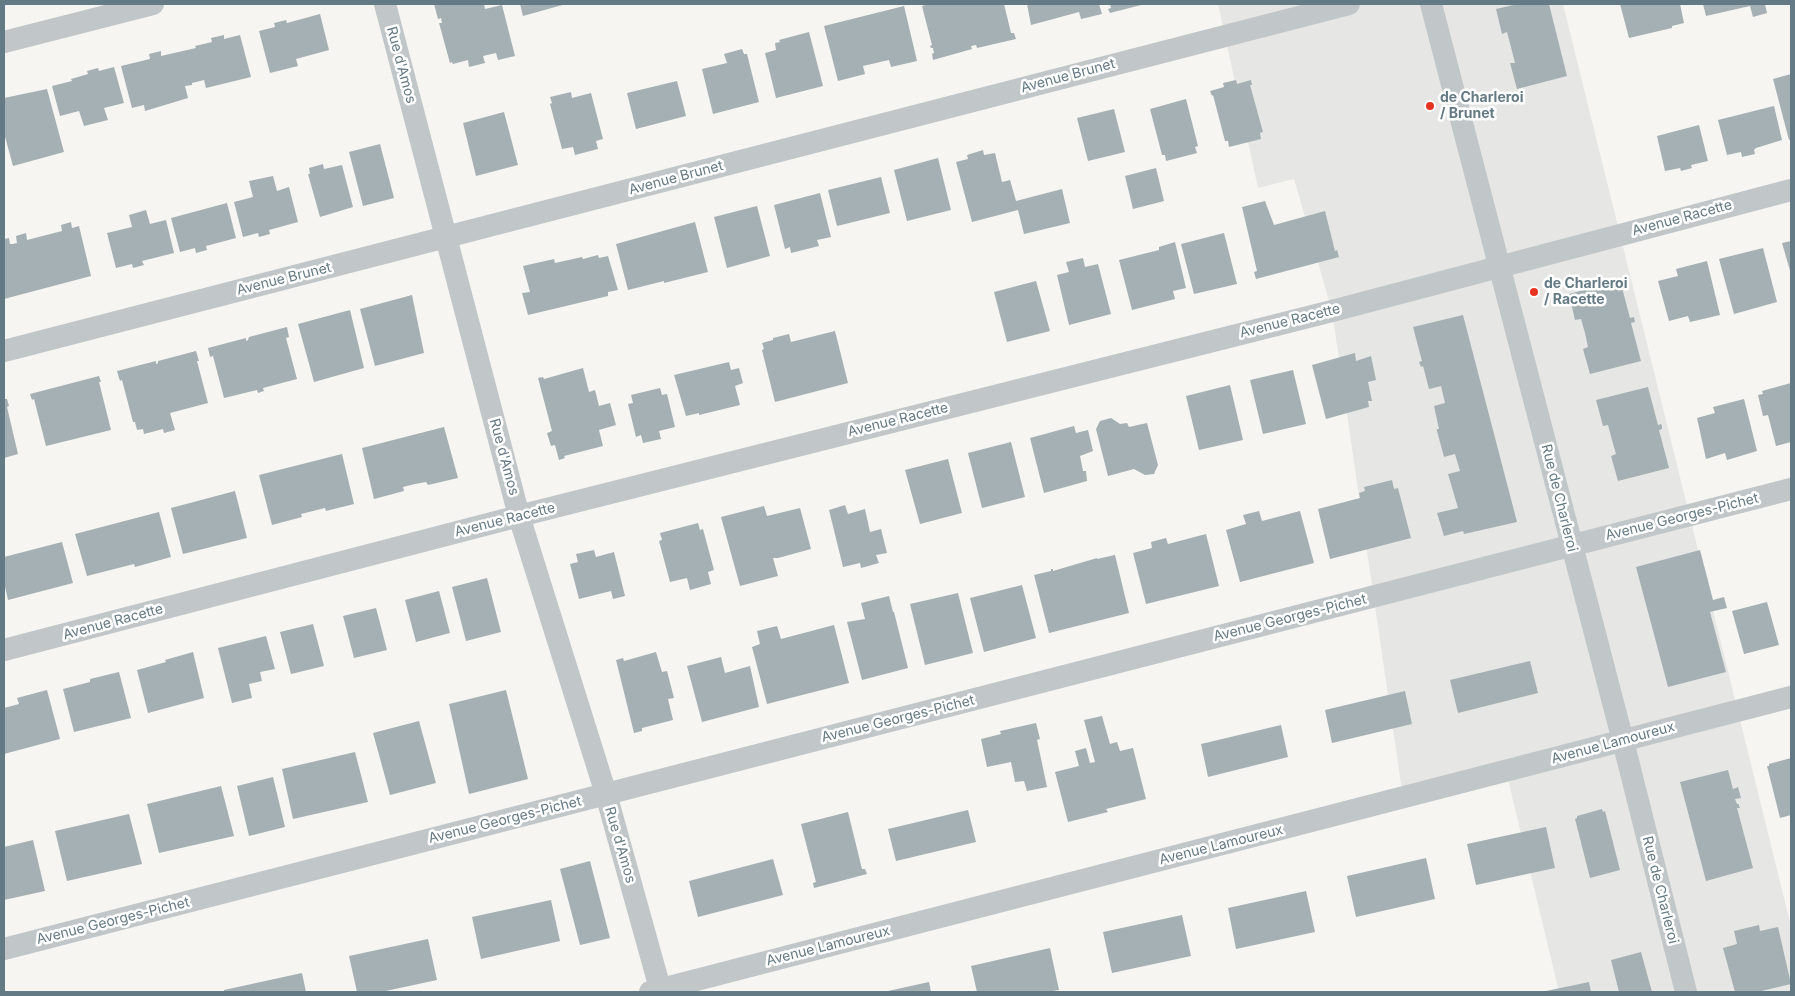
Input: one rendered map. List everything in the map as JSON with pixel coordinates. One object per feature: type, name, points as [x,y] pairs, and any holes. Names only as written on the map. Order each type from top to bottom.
[{"type":"street","points":[[4,42],[153,4]]},
{"type":"street","name":"Rue d'Amos","points":[[385,4],[520,516],[606,794],[657,991]]},
{"type":"street","name":"Avenue Brunet","points":[[4,351],[1348,4]]},
{"type":"street","name":"Rue de Charleroi","points":[[1431,4],[1623,741],[1686,992]]},
{"type":"street","name":"Avenue Racette","points":[[4,650],[520,516],[1332,311],[1500,265],[1791,190]]},
{"type":"street","name":"Avenue Georges-Pichet","points":[[4,948],[1791,489]]},
{"type":"street","name":"Avenue Lamoureux","points":[[657,991],[1791,697]]},
{"type":"shaded area","points":[[1218,4],[1563,4],[1791,926],[1791,992],[1559,992],[1506,771],[1403,798],[1332,311],[1294,179],[1258,188]]},
{"type":"building","points":[[434,4],[484,4],[485,9],[502,5],[515,56],[498,60],[496,53],[483,56],[485,63],[469,67],[468,60],[450,63],[439,23],[442,23],[441,18],[438,19]]},
{"type":"building","points":[[520,4],[566,4],[523,16]]},
{"type":"building","points":[[929,4],[1004,4],[1011,33],[1014,33],[1016,39],[977,48],[976,45],[971,46],[972,49],[933,60],[933,48],[930,46],[932,45],[922,6]]},
{"type":"building","points":[[1027,4],[1099,4],[1102,14],[1081,19],[1079,12],[1031,25]]},
{"type":"building","points":[[1110,4],[1145,4],[1110,13],[1108,9],[1111,8]]},
{"type":"building","points":[[1518,4],[1549,4],[1567,76],[1517,89],[1510,63],[1515,63],[1511,47],[1507,32],[1502,34],[1496,9]]},
{"type":"building","points":[[1620,4],[1680,4],[1684,23],[1672,26],[1672,28],[1629,38]]},
{"type":"building","points":[[1703,4],[1765,4],[1767,13],[1753,17],[1750,6],[1706,16]]},
{"type":"building","points":[[904,6],[917,61],[891,67],[889,60],[863,66],[865,74],[838,81],[824,26]]},
{"type":"building","points":[[320,14],[329,50],[296,59],[298,66],[270,73],[259,31],[275,27],[274,23],[286,20],[287,23]]},
{"type":"building","points":[[809,32],[823,86],[776,98],[765,53],[776,50],[775,43],[780,42],[779,40]]},
{"type":"building","points":[[224,35],[224,39],[240,35],[251,77],[206,88],[204,80],[192,83],[192,85],[185,86],[188,98],[145,111],[144,105],[132,108],[121,66],[150,59],[149,54],[161,51],[161,56],[196,48],[195,46],[212,42],[211,38]]},
{"type":"building","points":[[742,49],[744,54],[747,54],[759,102],[713,114],[702,69],[727,63],[724,54]]},
{"type":"building","points":[[114,67],[124,103],[104,108],[108,120],[84,126],[79,111],[60,116],[52,86],[72,81],[71,79],[88,74],[87,71],[98,68],[99,71]]},
{"type":"building","points":[[1791,74],[1791,139],[1789,140],[1773,79]]},
{"type":"building","points":[[1236,80],[1237,84],[1251,80],[1252,85],[1250,85],[1263,132],[1260,133],[1261,139],[1229,147],[1228,141],[1225,141],[1213,95],[1210,91],[1224,87],[1223,83]]},
{"type":"building","points":[[677,81],[686,116],[636,129],[627,93]]},
{"type":"building","points":[[47,89],[64,152],[13,166],[4,133],[4,98]]},
{"type":"building","points":[[571,92],[572,98],[591,93],[603,139],[596,141],[598,149],[575,155],[573,147],[562,149],[550,104],[552,103],[550,97]]},
{"type":"building","points":[[1186,99],[1198,146],[1195,147],[1197,153],[1166,161],[1165,155],[1162,155],[1150,109]]},
{"type":"building","points":[[1774,106],[1782,140],[1756,148],[1754,150],[1755,154],[1742,157],[1741,152],[1727,155],[1718,120]]},
{"type":"building","points":[[1114,109],[1125,152],[1088,161],[1077,118]]},
{"type":"building","points":[[504,112],[518,165],[476,176],[463,123]]},
{"type":"building","points":[[1699,125],[1708,161],[1691,165],[1692,168],[1681,171],[1680,168],[1665,171],[1657,136]]},
{"type":"building","points":[[380,144],[394,198],[363,206],[349,152]]},
{"type":"building","points":[[983,150],[984,155],[995,153],[1002,182],[1010,180],[1016,201],[1062,189],[1070,223],[1024,234],[1018,210],[972,222],[956,162],[968,159],[967,155]]},
{"type":"building","points":[[938,158],[951,210],[907,221],[894,170]]},
{"type":"building","points":[[323,164],[324,169],[342,165],[353,207],[320,217],[308,174],[310,174],[309,168]]},
{"type":"building","points":[[1156,168],[1164,201],[1133,209],[1125,176]]},
{"type":"building","points":[[273,176],[277,191],[289,187],[298,222],[269,230],[270,234],[259,237],[258,233],[243,237],[234,202],[253,197],[249,181]]},
{"type":"building","points":[[881,177],[890,213],[837,226],[828,190]]},
{"type":"building","points":[[820,193],[831,237],[817,240],[819,246],[791,253],[790,247],[785,249],[774,205]]},
{"type":"building","points":[[1265,201],[1274,225],[1325,211],[1335,251],[1337,250],[1339,257],[1256,279],[1254,272],[1257,271],[1242,207]]},
{"type":"building","points":[[227,203],[236,238],[206,246],[207,250],[196,253],[195,248],[180,252],[171,218]]},
{"type":"building","points":[[757,206],[770,256],[727,268],[714,217]]},
{"type":"building","points":[[146,210],[150,224],[166,220],[174,253],[142,261],[144,265],[133,268],[132,264],[116,268],[107,233],[132,227],[129,215]]},
{"type":"building","points":[[71,222],[72,228],[79,226],[91,276],[4,299],[4,239],[9,238],[10,244],[17,243],[16,236],[26,233],[27,240],[62,231],[61,225]]},
{"type":"building","points":[[695,222],[708,272],[628,290],[616,244]]},
{"type":"building","points":[[1224,233],[1237,284],[1194,294],[1181,244]]},
{"type":"building","points":[[1791,241],[1791,274],[1782,243]]},
{"type":"building","points":[[1175,242],[1186,288],[1173,291],[1175,299],[1132,310],[1119,260],[1159,250],[1159,247]]},
{"type":"building","points":[[1763,248],[1777,302],[1734,314],[1719,259]]},
{"type":"building","points":[[598,255],[599,258],[608,256],[618,290],[608,292],[608,296],[528,315],[522,293],[530,292],[523,266],[554,259],[555,263]]},
{"type":"building","points":[[1083,258],[1085,267],[1098,264],[1111,314],[1069,325],[1057,275],[1069,272],[1066,262]]},
{"type":"building","points":[[1707,261],[1720,315],[1690,322],[1688,316],[1669,321],[1658,281],[1678,276],[1676,269]]},
{"type":"building","points":[[1620,280],[1630,318],[1634,317],[1635,322],[1631,323],[1641,361],[1590,374],[1583,349],[1588,347],[1585,333],[1581,319],[1575,320],[1569,294]]},
{"type":"building","points":[[1036,281],[1050,331],[1007,342],[994,292]]},
{"type":"building","points":[[412,295],[424,353],[375,366],[360,309]]},
{"type":"building","points":[[350,310],[364,368],[314,382],[298,324]]},
{"type":"building","points":[[1463,315],[1517,522],[1464,534],[1463,531],[1444,536],[1437,513],[1458,508],[1448,474],[1460,471],[1455,454],[1444,457],[1437,431],[1439,429],[1434,406],[1445,403],[1441,386],[1429,389],[1423,366],[1421,367],[1419,362],[1422,361],[1413,327]]},
{"type":"building","points":[[287,327],[289,337],[286,338],[297,379],[263,388],[264,391],[258,393],[257,390],[224,398],[213,356],[210,357],[208,348],[246,338],[246,341],[249,337]]},
{"type":"building","points":[[835,331],[848,383],[775,402],[762,350],[764,349],[762,343],[789,334],[791,342]]},
{"type":"building","points":[[196,351],[208,403],[170,413],[175,430],[164,433],[163,429],[144,434],[143,429],[137,430],[135,422],[133,422],[122,380],[120,381],[117,371],[156,361],[156,364],[158,361]]},
{"type":"building","points":[[1355,353],[1356,361],[1371,356],[1376,380],[1368,382],[1372,401],[1368,401],[1369,407],[1326,419],[1312,365]]},
{"type":"building","points":[[729,362],[731,370],[739,368],[743,383],[735,386],[740,405],[699,415],[699,413],[686,416],[674,375]]},
{"type":"building","points":[[583,368],[589,392],[595,390],[599,406],[610,403],[616,425],[599,430],[603,446],[564,456],[565,458],[559,460],[555,445],[551,446],[547,433],[552,431],[538,378],[543,377],[544,379]]},
{"type":"building","points":[[1293,370],[1306,424],[1263,434],[1250,380]]},
{"type":"building","points":[[99,376],[111,430],[46,446],[34,399],[32,400],[30,394]]},
{"type":"building","points":[[1791,383],[1791,442],[1776,446],[1768,415],[1763,416],[1758,395],[1763,394],[1762,391]]},
{"type":"building","points":[[1230,385],[1243,440],[1199,450],[1186,396]]},
{"type":"building","points":[[1648,387],[1658,425],[1661,424],[1662,426],[1662,429],[1659,430],[1669,468],[1618,481],[1611,456],[1616,454],[1608,425],[1603,426],[1596,400]]},
{"type":"building","points":[[660,388],[662,395],[667,394],[675,427],[659,431],[661,439],[643,443],[641,435],[636,437],[628,404],[633,403],[631,395]]},
{"type":"building","points":[[4,399],[7,399],[9,406],[7,407],[18,454],[4,458]]},
{"type":"building","points":[[1744,399],[1757,451],[1727,460],[1725,453],[1706,459],[1697,418],[1715,413],[1713,407]]},
{"type":"building","points":[[1111,418],[1120,424],[1127,423],[1129,427],[1147,423],[1158,465],[1154,474],[1145,475],[1134,469],[1108,476],[1096,429],[1100,421]]},
{"type":"building","points":[[1074,426],[1076,433],[1088,430],[1093,451],[1080,456],[1083,471],[1086,471],[1087,481],[1044,493],[1030,438]]},
{"type":"building","points":[[444,427],[458,478],[428,485],[426,482],[403,487],[404,491],[374,499],[362,448]]},
{"type":"building","points":[[1011,442],[1025,497],[982,508],[968,453]]},
{"type":"building","points":[[342,454],[354,504],[326,511],[325,508],[301,514],[302,517],[272,525],[259,475]]},
{"type":"building","points":[[948,459],[962,513],[920,524],[905,470]]},
{"type":"building","points":[[1392,480],[1394,489],[1398,488],[1411,538],[1330,559],[1318,509],[1360,498],[1359,493],[1365,491],[1364,487]]},
{"type":"building","points":[[235,491],[247,538],[183,554],[171,508]]},
{"type":"building","points":[[845,505],[848,514],[865,509],[870,532],[881,529],[887,553],[876,555],[879,563],[861,568],[860,563],[843,567],[829,510]]},
{"type":"building","points":[[764,506],[767,516],[800,508],[811,549],[773,558],[778,576],[740,586],[721,517]]},
{"type":"building","points":[[1259,511],[1262,521],[1300,511],[1314,563],[1240,582],[1226,530],[1246,524],[1243,515]]},
{"type":"building","points":[[159,512],[171,557],[135,567],[134,564],[87,576],[75,534]]},
{"type":"building","points":[[698,523],[700,530],[703,529],[714,570],[708,572],[711,584],[690,590],[687,578],[670,582],[659,541],[662,540],[660,533]]},
{"type":"building","points":[[1206,534],[1219,586],[1146,604],[1133,553],[1152,548],[1151,542],[1166,538],[1168,544]]},
{"type":"building","points":[[62,542],[73,583],[8,600],[4,582],[4,557]]},
{"type":"building","points":[[594,550],[596,557],[614,552],[625,596],[613,599],[611,591],[579,599],[570,564],[578,562],[576,554]]},
{"type":"building","points":[[1700,550],[1713,600],[1724,597],[1727,608],[1710,612],[1726,672],[1668,687],[1636,567]]},
{"type":"building","points":[[1115,555],[1129,613],[1049,633],[1034,575],[1051,571],[1051,569],[1053,571],[1097,558]]},
{"type":"building","points":[[487,578],[501,632],[466,641],[452,587]]},
{"type":"building","points":[[1022,585],[1036,638],[984,652],[970,598]]},
{"type":"building","points":[[439,591],[450,633],[416,642],[405,600]]},
{"type":"building","points":[[958,593],[973,653],[925,665],[910,604]]},
{"type":"building","points":[[889,596],[908,668],[862,680],[847,622],[865,619],[861,603]]},
{"type":"building","points":[[1767,602],[1779,645],[1744,654],[1732,611]]},
{"type":"building","points":[[376,608],[387,650],[354,658],[343,616]]},
{"type":"building","points":[[313,624],[324,666],[291,674],[280,632]]},
{"type":"building","points":[[834,625],[849,683],[767,704],[752,647],[760,644],[757,631],[777,626],[781,639]]},
{"type":"building","points":[[266,636],[275,669],[260,672],[262,681],[249,684],[252,698],[232,703],[218,648]]},
{"type":"building","points":[[193,652],[204,698],[148,713],[137,670]]},
{"type":"building","points":[[656,652],[662,672],[667,671],[674,698],[668,699],[673,720],[642,728],[642,731],[634,733],[616,660],[623,658],[624,661]]},
{"type":"building","points":[[721,657],[725,673],[750,666],[759,707],[702,722],[687,666]]},
{"type":"building","points":[[1530,661],[1538,693],[1458,713],[1450,680]]},
{"type":"building","points":[[119,672],[131,718],[74,732],[63,689],[90,682],[90,679]]},
{"type":"building","points":[[47,690],[60,739],[4,754],[4,708],[19,704],[17,698]]},
{"type":"building","points":[[506,690],[528,779],[469,794],[449,704]]},
{"type":"building","points":[[1405,691],[1412,724],[1332,743],[1325,710]]},
{"type":"building","points":[[1102,716],[1110,744],[1117,742],[1120,751],[1133,748],[1146,799],[1106,809],[1108,812],[1068,822],[1055,772],[1079,766],[1075,751],[1086,748],[1090,763],[1095,762],[1084,720]]},
{"type":"building","points":[[419,721],[436,783],[390,795],[373,733]]},
{"type":"building","points":[[1036,723],[1040,739],[1037,740],[1047,787],[1027,791],[1024,781],[1015,782],[1011,762],[987,767],[981,739],[1001,734],[1000,731]]},
{"type":"building","points":[[1281,725],[1288,757],[1208,777],[1201,744]]},
{"type":"building","points":[[355,752],[368,802],[293,819],[282,769]]},
{"type":"building","points":[[1791,758],[1791,815],[1780,818],[1767,766]]},
{"type":"building","points":[[1728,770],[1733,789],[1738,787],[1741,798],[1735,799],[1737,804],[1739,804],[1740,808],[1737,808],[1753,868],[1706,881],[1680,782]]},
{"type":"building","points":[[273,777],[285,827],[249,836],[237,786]]},
{"type":"building","points":[[221,786],[234,836],[159,853],[147,804]]},
{"type":"building","points":[[1602,809],[1603,812],[1605,811],[1620,870],[1590,878],[1575,819],[1577,816]]},
{"type":"building","points":[[968,810],[976,842],[896,861],[888,829]]},
{"type":"building","points":[[848,812],[862,869],[865,869],[867,874],[814,888],[813,883],[816,882],[801,824]]},
{"type":"building","points":[[129,814],[142,864],[67,881],[55,831]]},
{"type":"building","points":[[1546,827],[1555,868],[1476,885],[1467,844]]},
{"type":"building","points":[[33,840],[45,891],[4,900],[4,847]]},
{"type":"building","points":[[1426,858],[1435,899],[1356,917],[1347,876]]},
{"type":"building","points":[[773,859],[783,895],[698,917],[689,881]]},
{"type":"building","points":[[590,861],[610,938],[580,945],[560,869]]},
{"type":"building","points":[[1306,891],[1315,932],[1236,949],[1228,908]]},
{"type":"building","points":[[551,900],[560,941],[481,959],[472,917]]},
{"type":"building","points":[[1182,915],[1191,956],[1112,973],[1103,932]]},
{"type":"building","points":[[1759,925],[1760,931],[1778,927],[1791,984],[1757,992],[1735,992],[1723,948],[1737,944],[1734,931]]},
{"type":"building","points":[[428,939],[437,980],[381,992],[357,992],[349,956]]},
{"type":"building","points":[[1050,948],[1059,990],[1046,992],[977,992],[971,966]]},
{"type":"building","points":[[1641,952],[1652,992],[1619,992],[1611,960]]},
{"type":"building","points":[[302,973],[306,992],[224,992],[224,990]]},
{"type":"building","points":[[929,982],[931,992],[888,992],[888,991]]},
{"type":"building","points":[[1589,982],[1591,992],[1546,992],[1546,991]]},
{"type":"place","name":"de Charleroi / Brunet","points":[[1430,106]]},
{"type":"place","name":"de Charleroi / Racette","points":[[1534,292]]}]
